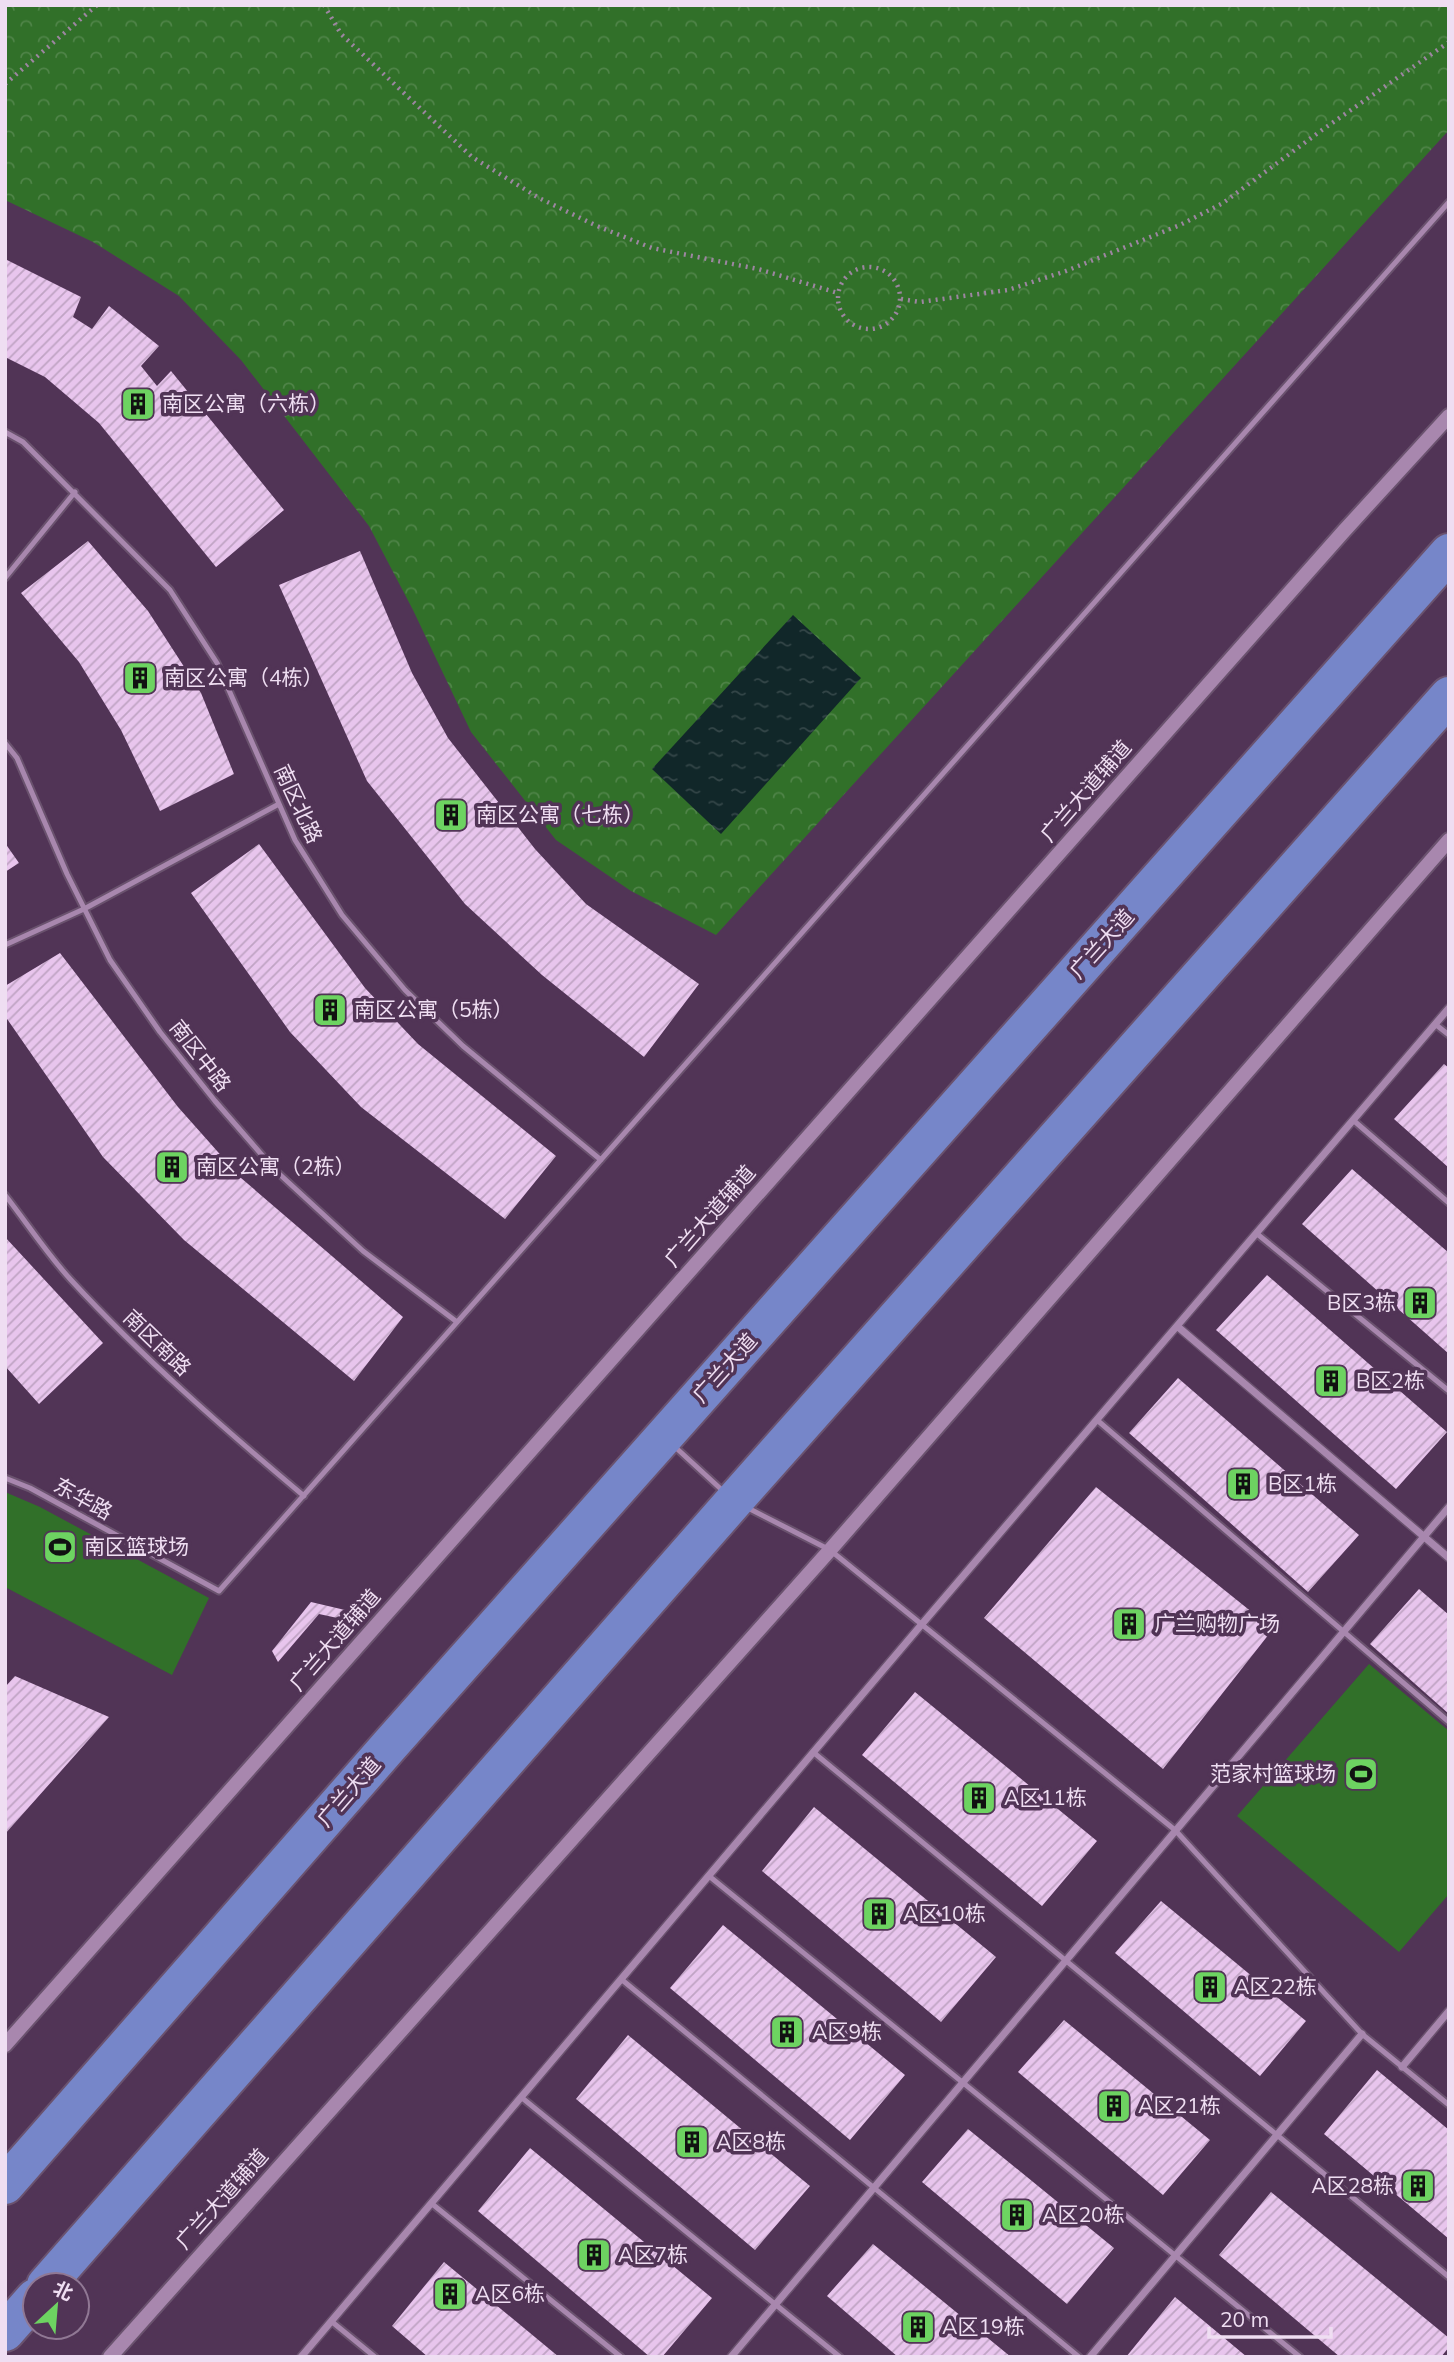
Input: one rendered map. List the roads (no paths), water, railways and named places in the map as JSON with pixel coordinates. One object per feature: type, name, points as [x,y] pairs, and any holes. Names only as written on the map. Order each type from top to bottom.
[{"type":"main road","name":"广兰大道辅道","points":[[5,2045],[1344,531],[1449,416]]},
{"type":"main road","name":"广兰大道","points":[[5,2185],[380,1756],[1449,553]]},
{"type":"main road","points":[[58,2271],[733,1501],[1449,696]]},
{"type":"main road","name":"广兰大道辅道","points":[[110,2357],[830,1550],[1449,840]]},
{"type":"main road","points":[[5,2332],[21,2314]]},
{"type":"street","points":[[301,2357],[922,1623],[1449,1008]]},
{"type":"street","points":[[1177,1326],[1449,1558]]},
{"type":"street","points":[[731,2357],[1449,1507]]},
{"type":"street","points":[[1402,2067],[1449,2011]]},
{"type":"street","points":[[1090,2357],[1362,2034]]},
{"type":"lane","points":[[303,1496],[1449,201]]},
{"type":"lane","name":"南区北路","points":[[5,432],[23,442],[170,590],[217,663],[295,840],[342,915],[405,990],[463,1046],[601,1160]]},
{"type":"lane","points":[[5,578],[75,492]]},
{"type":"lane","name":"南区中路","points":[[5,743],[17,758],[84,909],[110,960],[160,1032],[275,1170],[363,1251],[457,1322]]},
{"type":"lane","points":[[5,945],[84,909],[279,804]]},
{"type":"lane","points":[[1435,1024],[1449,1035]]},
{"type":"lane","points":[[1353,1119],[1449,1203]]},
{"type":"lane","name":"南区南路","points":[[5,1195],[69,1278],[144,1354],[303,1496]]},
{"type":"lane","points":[[1256,1233],[1449,1391]]},
{"type":"lane","points":[[1097,1420],[1449,1722]]},
{"type":"lane","points":[[664,1437],[733,1501],[830,1550],[1175,1830],[1362,2034],[1449,2105]]},
{"type":"lane","name":"东华路","points":[[5,1478],[30,1488],[219,1591],[303,1496]]},
{"type":"lane","points":[[813,1752],[1449,2277]]},
{"type":"lane","points":[[709,1876],[1300,2357]]},
{"type":"lane","points":[[621,1979],[1079,2357]]},
{"type":"lane","points":[[521,2097],[840,2357]]},
{"type":"lane","points":[[431,2203],[621,2357]]},
{"type":"lane","points":[[331,2322],[375,2357]]},
{"type":"water","points":[[793,615],[861,678],[721,834],[652,769]]},
{"type":"place","name":"南区公寓（六栋）","points":[[138,404]]},
{"type":"place","name":"南区公寓（4栋）","points":[[140,678]]},
{"type":"place","name":"南区公寓（七栋）","points":[[451,815]]},
{"type":"place","name":"南区公寓（5栋）","points":[[330,1010]]},
{"type":"place","name":"南区公寓（2栋）","points":[[172,1167]]},
{"type":"place","name":"B区3栋","points":[[1420,1303]]},
{"type":"place","name":"B区2栋","points":[[1331,1381]]},
{"type":"place","name":"B区1栋","points":[[1243,1484]]},
{"type":"place","name":"南区篮球场","points":[[60,1547]]},
{"type":"place","name":"广兰购物广场","points":[[1129,1624]]},
{"type":"place","name":"范家村篮球场","points":[[1361,1774]]},
{"type":"place","name":"A区11栋","points":[[979,1798]]},
{"type":"place","name":"A区10栋","points":[[879,1914]]},
{"type":"place","name":"A区22栋","points":[[1210,1987]]},
{"type":"place","name":"A区9栋","points":[[787,2032]]},
{"type":"place","name":"A区21栋","points":[[1114,2106]]},
{"type":"place","name":"A区8栋","points":[[692,2142]]},
{"type":"place","name":"A区28栋","points":[[1418,2186]]},
{"type":"place","name":"A区20栋","points":[[1017,2215]]},
{"type":"place","name":"A区7栋","points":[[594,2255]]},
{"type":"place","name":"A区6栋","points":[[450,2294]]},
{"type":"place","name":"A区19栋","points":[[918,2327]]}]
